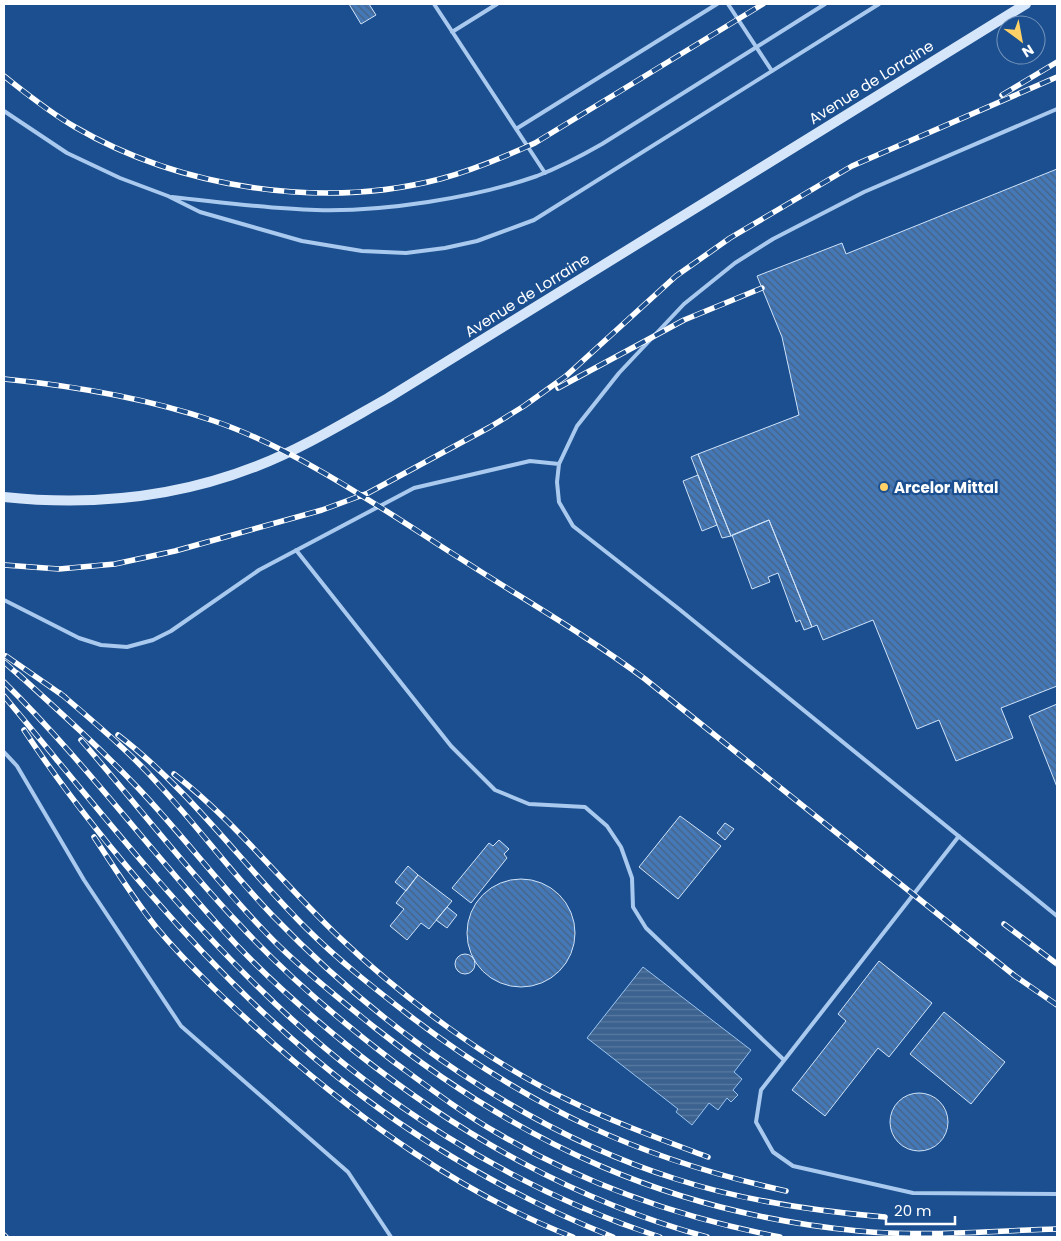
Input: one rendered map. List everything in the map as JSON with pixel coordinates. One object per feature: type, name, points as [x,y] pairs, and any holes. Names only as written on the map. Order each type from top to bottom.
[{"type":"main road","name":"Avenue de Lorraine","points":[[4,497],[90,501],[164,492],[202,484],[234,474],[312,441],[388,398],[1026,4]]},
{"type":"lane","points":[[434,4],[545,173]]},
{"type":"lane","points":[[452,32],[496,4]]},
{"type":"lane","points":[[516,129],[716,4]]},
{"type":"lane","points":[[728,4],[772,71]]},
{"type":"lane","points":[[168,196],[317,210],[366,208],[474,193],[545,173],[602,144],[825,4]]},
{"type":"lane","points":[[4,110],[67,153],[120,178],[168,196],[200,212],[302,241],[362,252],[406,253],[445,248],[477,241],[534,220],[880,4]]},
{"type":"lane","points":[[1057,109],[864,192],[773,239],[736,263],[684,304],[619,373],[577,426],[559,464],[557,482],[559,502],[573,526],[679,609],[1057,916]]},
{"type":"lane","points":[[4,600],[79,638],[101,644],[127,647],[153,640],[171,631],[260,570],[414,488],[530,461],[559,464]]},
{"type":"lane","points":[[296,550],[450,746],[495,790],[529,804],[585,807],[607,826],[621,847],[632,878],[633,907],[646,928],[784,1060]]},
{"type":"lane","points":[[4,752],[17,766],[84,880],[181,1026],[348,1172],[391,1237]]},
{"type":"lane","points":[[959,836],[761,1090],[756,1122],[773,1152],[793,1166],[913,1193],[1057,1194]]},
{"type":"water","points":[[643,967],[751,1050],[734,1072],[742,1079],[733,1090],[738,1095],[731,1102],[727,1098],[718,1110],[709,1103],[692,1125],[676,1112],[678,1109],[587,1038]]},
{"type":"building","points":[[349,4],[369,4],[376,15],[361,24]]},
{"type":"building","name":"Arcelor Mittal","points":[[1057,169],[1057,686],[1001,708],[1013,738],[956,761],[939,720],[917,729],[873,620],[823,640],[817,625],[812,627],[769,520],[731,536],[698,454],[799,415],[782,337],[757,276],[842,243],[846,254]]},
{"type":"building","points":[[698,454],[731,536],[722,538],[691,457]]},
{"type":"building","points":[[698,475],[717,525],[702,531],[683,481]]},
{"type":"building","points":[[769,520],[812,627],[804,630],[800,620],[796,622],[778,573],[768,577],[770,582],[752,589],[732,535]]},
{"type":"building","points":[[1057,704],[1057,787],[1029,716]]},
{"type":"building","points":[[680,816],[721,846],[678,899],[639,867]]},
{"type":"building","points":[[725,823],[734,829],[725,840],[717,833]]},
{"type":"building","points":[[499,840],[509,849],[504,854],[507,858],[471,903],[452,888],[489,843],[493,846]]},
{"type":"building","points":[[408,866],[418,875],[406,891],[395,882]]},
{"type":"building","points":[[418,875],[452,901],[429,929],[421,923],[407,940],[390,926],[404,909],[396,903]]},
{"type":"building","points":[[521,879],[542,883],[559,895],[571,912],[575,933],[571,954],[559,971],[542,983],[521,987],[500,983],[483,971],[471,954],[467,933],[471,912],[483,895],[500,883]]},
{"type":"building","points":[[447,907],[457,915],[447,928],[436,920]]},
{"type":"building","points":[[465,954],[472,957],[475,964],[472,971],[465,974],[458,971],[455,964],[458,957]]},
{"type":"building","points":[[879,961],[932,1003],[889,1057],[878,1048],[825,1116],[792,1090],[846,1021],[838,1014]]},
{"type":"building","points":[[944,1012],[1005,1062],[971,1104],[910,1054]]},
{"type":"building","points":[[919,1093],[935,1098],[943,1106],[948,1122],[943,1138],[935,1146],[919,1151],[903,1146],[895,1138],[890,1122],[895,1106],[903,1098]]},
{"type":"railway","points":[[4,76],[38,103],[75,127],[116,148],[160,165],[205,178],[252,188],[348,193],[394,188],[440,179],[488,163],[535,143],[763,4]]},
{"type":"railway","points":[[1002,95],[1057,62]]},
{"type":"railway","points":[[4,565],[59,569],[115,564],[175,551],[322,510],[368,493],[490,427],[524,406],[566,376],[676,276],[730,238],[852,166],[1057,77]]},
{"type":"railway","points":[[558,388],[684,320],[762,288]]},
{"type":"railway","points":[[4,379],[57,385],[136,399],[214,421],[277,448],[341,483],[577,632],[645,679],[1015,976],[1057,1005]]},
{"type":"railway","points":[[6,656],[65,697]]},
{"type":"railway","points":[[4,662],[22,678]]},
{"type":"railway","points":[[17,673],[79,730],[157,808],[243,908],[302,967],[374,1027],[430,1069],[486,1106],[542,1138],[601,1166],[661,1189],[724,1208],[790,1222],[859,1231],[908,1234],[1057,1229]]},
{"type":"railway","points":[[4,682],[61,742],[237,946],[285,992],[353,1050],[435,1110],[521,1162],[611,1205],[707,1237]]},
{"type":"railway","points":[[60,693],[149,773],[258,900],[315,958],[361,998],[459,1072],[511,1105],[565,1134],[620,1159],[676,1179],[702,1187],[779,1204],[885,1217]]},
{"type":"railway","points":[[4,696],[127,845],[224,953],[302,1028],[347,1066],[445,1136],[497,1166],[550,1193],[604,1217],[660,1237]]},
{"type":"railway","points":[[24,730],[85,815],[152,896],[202,952],[306,1052],[362,1096],[419,1136],[480,1173],[544,1207],[613,1237]]},
{"type":"railway","points":[[118,735],[169,779],[318,940],[383,995],[455,1049],[499,1078],[588,1126],[681,1163],[786,1191]]},
{"type":"railway","points":[[81,740],[198,879],[275,961],[353,1030],[445,1100],[485,1126],[532,1152],[600,1184],[671,1210],[780,1237]]},
{"type":"railway","points":[[174,774],[238,832],[338,936],[390,982],[447,1027],[507,1067],[568,1100],[619,1123],[708,1157]]},
{"type":"railway","points":[[94,837],[139,905],[169,943],[228,1002],[308,1073],[378,1128],[453,1178],[532,1220],[573,1237]]},
{"type":"railway","points":[[1004,924],[1057,964]]},
{"type":"place","name":"Arcelor Mittal","points":[[884,487]]}]
